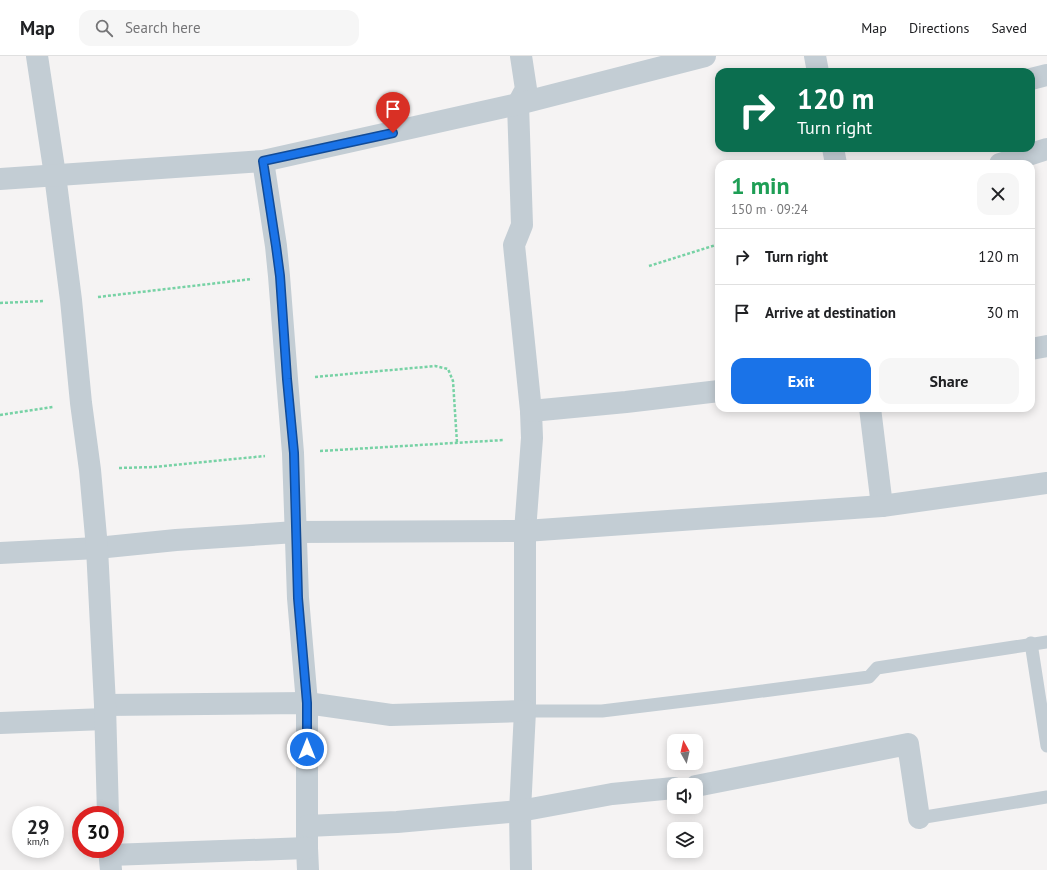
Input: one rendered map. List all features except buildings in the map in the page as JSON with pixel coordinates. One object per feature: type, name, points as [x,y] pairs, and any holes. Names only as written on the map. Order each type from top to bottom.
[{"type":"street","points":[[37,56],[55,175],[90,470],[97,548],[108,806]]},
{"type":"street","points":[[521,56],[526,90],[518,104],[522,225],[514,245],[531,411],[532,438],[525,531],[525,711],[520,811],[521,870]]},
{"type":"street","points":[[0,179],[263,161],[518,104],[705,56]]},
{"type":"street","points":[[815,56],[817,68]]},
{"type":"street","points":[[1035,78],[1047,75]]},
{"type":"street","points":[[1013,160],[1047,149]]},
{"type":"street","points":[[263,161],[280,276],[294,453],[299,613],[307,703],[308,870]]},
{"type":"street","points":[[1035,348],[1047,346]]},
{"type":"street","points":[[531,411],[715,391]]},
{"type":"street","points":[[870,412],[882,506]]},
{"type":"street","points":[[0,553],[97,548],[176,540],[296,532],[525,531],[882,506],[1047,483]]},
{"type":"street","points":[[0,723],[105,712],[307,703],[391,715],[525,711]]},
{"type":"street","points":[[703,785],[908,744],[919,818]]},
{"type":"street","points":[[307,826],[397,822],[520,811],[612,794],[667,789]]},
{"type":"street","points":[[124,857],[307,848]]},
{"type":"lane","points":[[525,711],[602,711],[869,677],[878,668],[1032,643],[1047,642]]},
{"type":"lane","points":[[1032,643],[1046,726],[1047,746]]},
{"type":"lane","points":[[919,818],[1047,797]]},
{"type":"path","points":[[649,266],[715,245]]},
{"type":"path","points":[[0,303],[71,300],[280,276]]},
{"type":"path","points":[[287,379],[435,366],[448,369],[453,381],[457,443]]},
{"type":"path","points":[[0,415],[81,403]]},
{"type":"route","points":[[307,749],[307,703],[298,598],[294,453],[280,276],[263,161],[393,133]]}]
